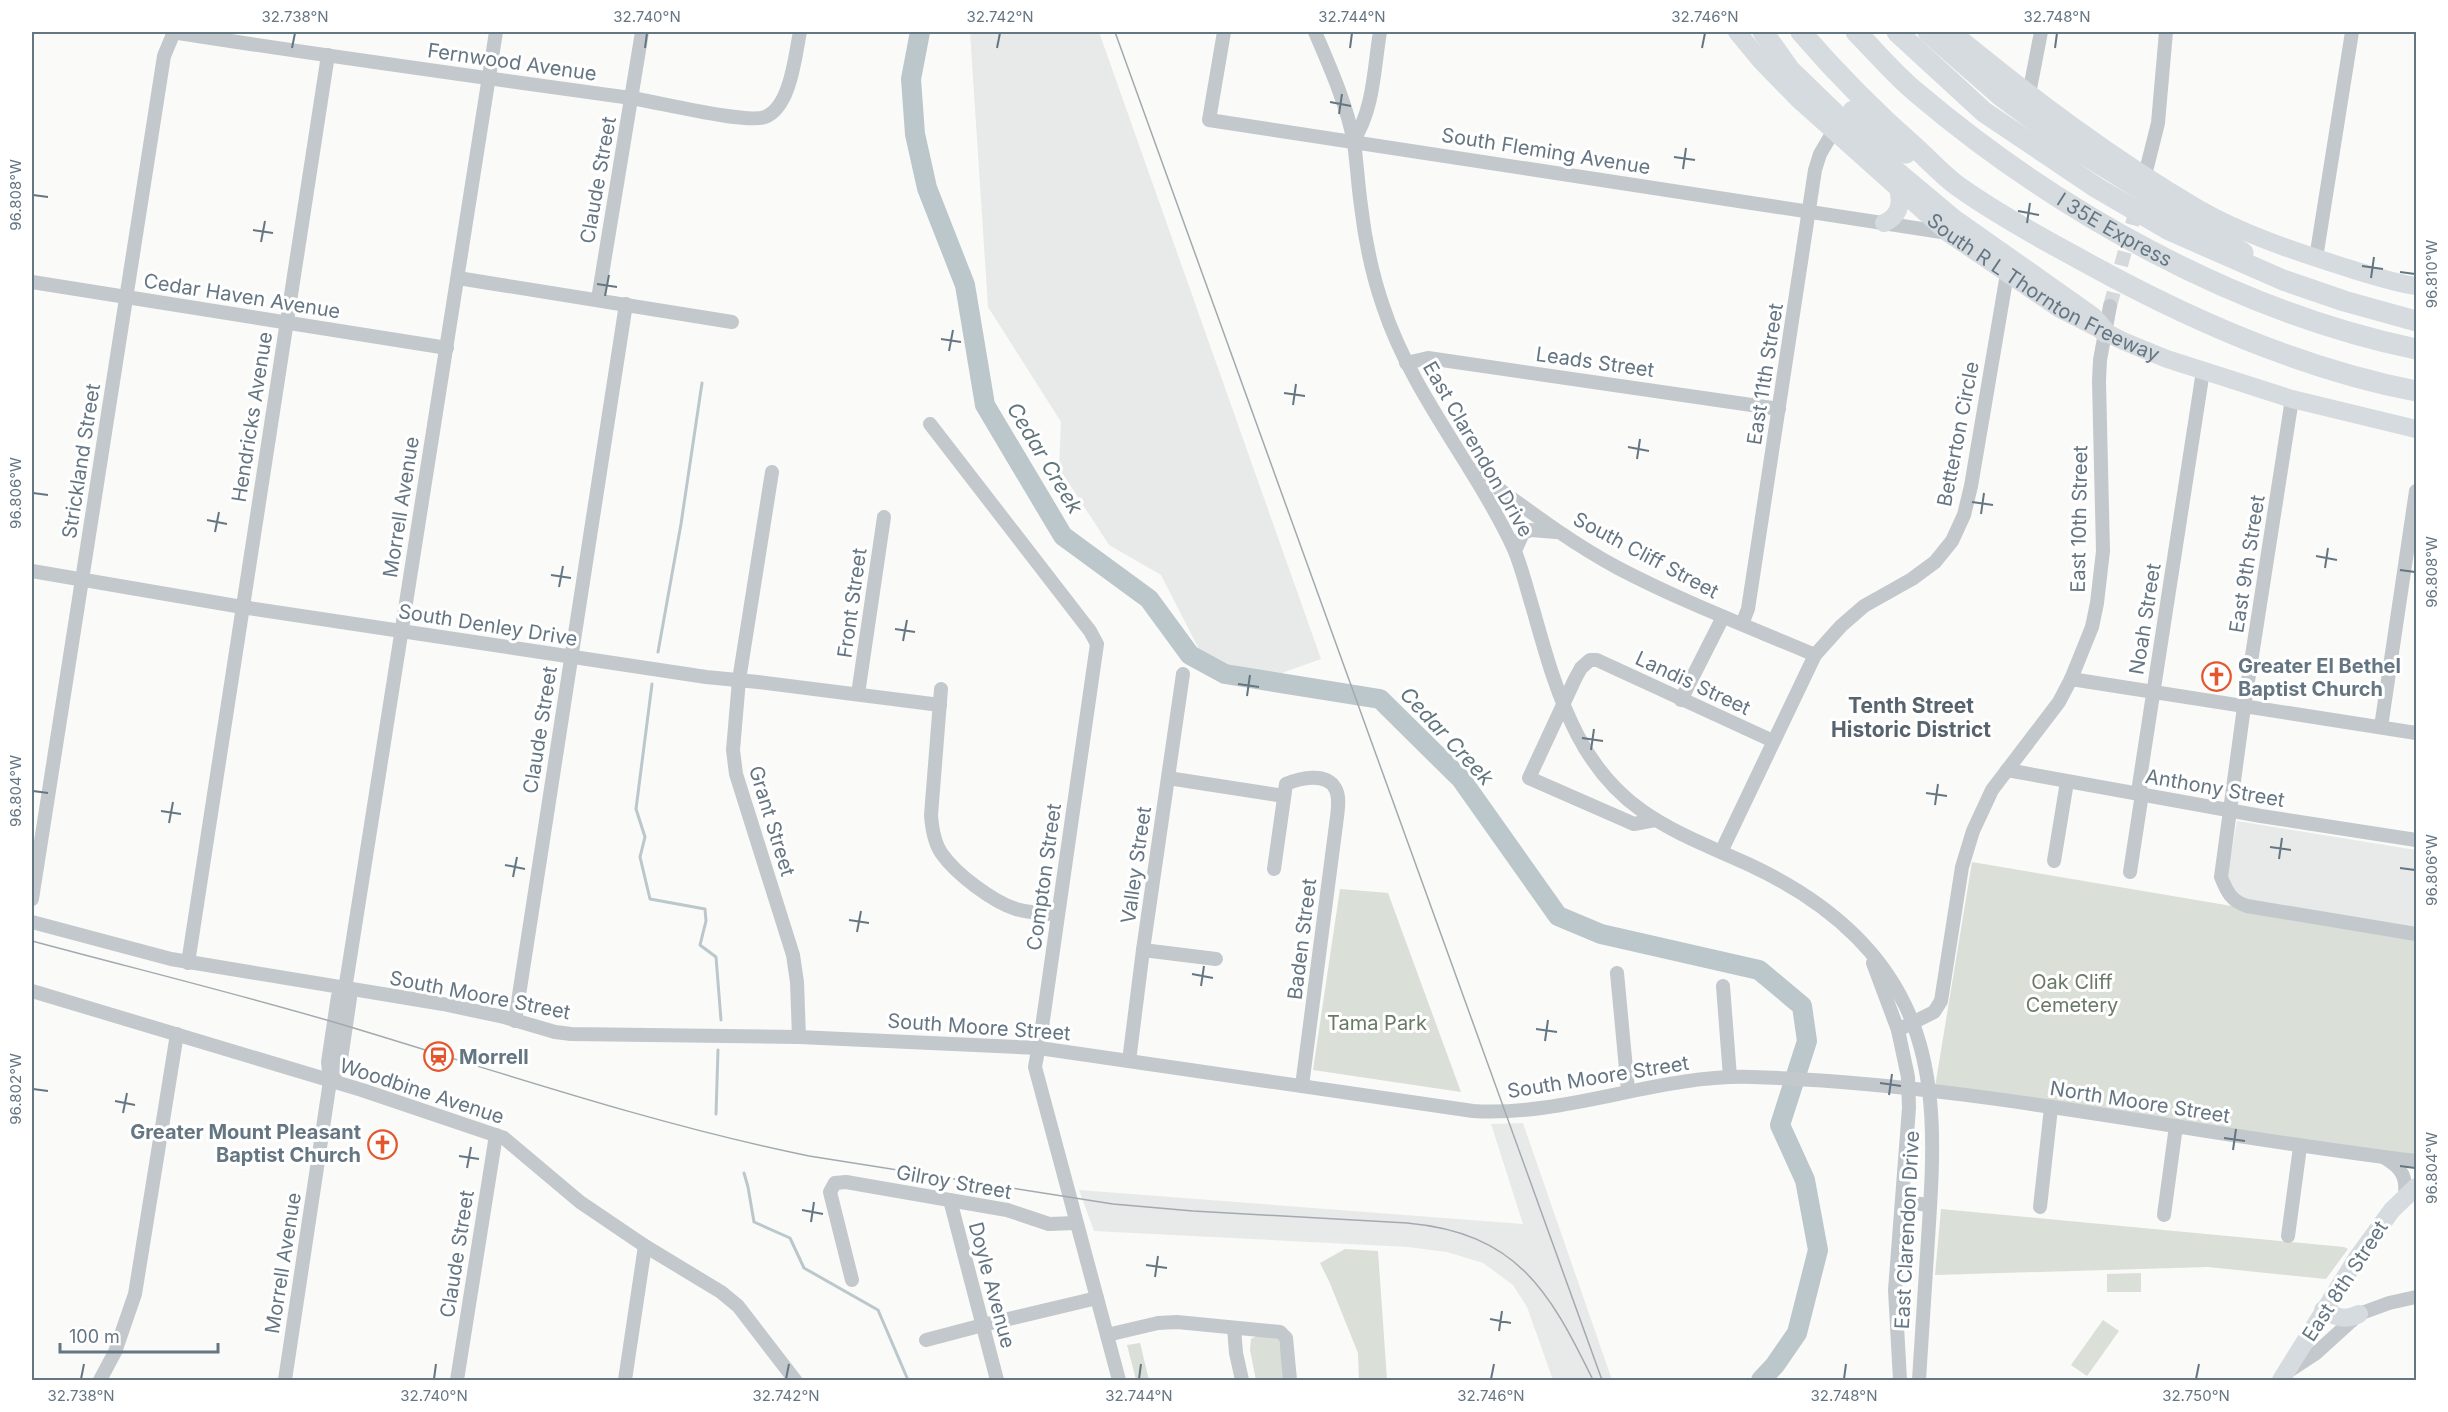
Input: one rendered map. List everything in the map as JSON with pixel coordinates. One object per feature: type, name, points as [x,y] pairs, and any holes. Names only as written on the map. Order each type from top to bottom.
[{"type":"highway","points":[[1763,32],[1790,70],[1885,162],[1953,219],[2092,317],[2105,332]]},
{"type":"highway","points":[[1775,32],[1817,77],[1882,138],[1958,186]]},
{"type":"highway","name":"South R L Thornton Freeway","points":[[1801,32],[1887,123],[1958,186],[2032,233],[2148,296],[2305,362],[2389,386],[2416,391]]},
{"type":"highway","name":"I 35E Express","points":[[1856,32],[1915,92],[2015,170],[2161,257],[2291,312],[2381,342],[2416,350]]},
{"type":"highway","points":[[1897,32],[1984,112],[2097,188],[2174,221],[2283,280],[2344,301],[2416,321]]},
{"type":"highway","points":[[1928,32],[2001,96],[2055,136],[2107,169],[2174,221]]},
{"type":"highway","points":[[2305,362],[2379,394],[2416,401]]},
{"type":"main road","name":"South R L Thornton Freeway","points":[[1737,32],[1761,61],[1833,132],[1948,233],[2060,309],[2140,349],[2203,371],[2292,399],[2416,429]]},
{"type":"main road","points":[[1952,32],[2029,94],[2144,179],[2200,210],[2260,237],[2316,258],[2382,279],[2416,286]]},
{"type":"main road","points":[[1884,223],[1891,220],[1898,210],[1901,198],[1898,189]]},
{"type":"main road","name":"East 8th Street","points":[[2283,1377],[2328,1303],[2379,1227],[2410,1192]]},
{"type":"main road","points":[[2328,1303],[2342,1306],[2359,1314]]},
{"type":"street","name":"Fernwood Avenue","points":[[174,32],[631,98],[744,118],[764,117],[774,111],[784,97],[792,75],[800,32]]},
{"type":"street","name":"Strickland Street","points":[[32,899],[164,56],[174,32]]},
{"type":"street","name":"Morrell Avenue","points":[[285,1380],[330,1081],[340,1066],[350,998],[345,988],[496,32]]},
{"type":"street","name":"Claude Street","points":[[598,299],[642,32]]},
{"type":"street","name":"South Fleming Avenue","points":[[1224,32],[1209,120],[1948,233]]},
{"type":"street","name":"East Clarendon Drive","points":[[1315,32],[1342,101],[1353,141],[1361,211],[1370,262],[1383,307],[1406,363],[1427,401],[1470,468],[1515,551],[1563,705],[1580,739],[1602,773],[1625,799],[1655,820],[1791,885],[1820,904],[1843,924],[1894,985],[1913,1024],[1928,1090],[1932,1126],[1930,1205],[1918,1380]]},
{"type":"street","points":[[1353,141],[1361,130],[1367,111],[1380,32]]},
{"type":"street","points":[[2029,94],[2041,32]]},
{"type":"street","points":[[2144,179],[2158,123],[2166,32]]},
{"type":"street","points":[[2316,258],[2352,32]]},
{"type":"street","name":"Hendricks Avenue","points":[[188,963],[328,55]]},
{"type":"street","name":"East 11th Street","points":[[1742,624],[1748,609],[1818,162],[1833,132]]},
{"type":"street","name":"Betterton Circle","points":[[1721,852],[1815,655],[1841,626],[1864,606],[1912,579],[1935,562],[1952,541],[1964,515],[1971,486],[2007,274]]},
{"type":"street","points":[[458,278],[732,322]]},
{"type":"street","name":"Cedar Haven Avenue","points":[[32,282],[447,348]]},
{"type":"street","name":"Claude Street","points":[[515,1021],[626,304]]},
{"type":"street","name":"East 10th Street","points":[[1898,1030],[1934,1012],[1941,1001],[1966,851],[1982,809],[2007,770],[2045,723],[2071,679],[2092,627],[2103,551],[2099,381],[2110,306]]},
{"type":"street","name":"Leads Street","points":[[1406,363],[1428,358],[1779,409]]},
{"type":"street","name":"Noah Street","points":[[2130,872],[2142,795],[2139,785],[2203,371]]},
{"type":"street","name":"East 9th Street","points":[[2292,399],[2244,707],[2221,877],[2229,895],[2236,902],[2247,906],[2416,934]]},
{"type":"street","name":"Compton Street","points":[[930,424],[1090,631],[1097,644],[1035,1066],[1119,1380]]},
{"type":"street","name":"South Cliff Street","points":[[1470,468],[1558,532],[1619,568],[1723,617],[1815,655]]},
{"type":"street","name":"Grant Street","points":[[772,472],[739,680],[733,750],[736,774],[793,955],[797,982],[799,1037]]},
{"type":"street","points":[[2380,727],[2416,491]]},
{"type":"street","name":"Front Street","points":[[858,694],[884,517]]},
{"type":"street","points":[[1515,551],[1522,533],[1531,530],[1558,532]]},
{"type":"street","name":"South Denley Drive","points":[[32,571],[242,607],[572,657],[940,705]]},
{"type":"street","points":[[1681,700],[1723,617]]},
{"type":"street","name":"Landis Street","points":[[1563,705],[1581,668],[1590,660],[1597,660],[1773,741]]},
{"type":"street","name":"Valley Street","points":[[1129,1061],[1183,674]]},
{"type":"street","points":[[2071,679],[2416,733]]},
{"type":"street","points":[[941,689],[931,815],[932,832],[941,854],[959,873],[998,901],[1017,909],[1057,915]]},
{"type":"street","points":[[1563,705],[1529,778],[1634,824],[1655,820]]},
{"type":"street","name":"Anthony Street","points":[[2007,770],[2229,810],[2416,840]]},
{"type":"street","points":[[1168,778],[1285,790],[1274,869]]},
{"type":"street","name":"Baden Street","points":[[1285,790],[1298,779],[1318,778],[1329,782],[1336,788],[1338,797],[1302,1086]]},
{"type":"street","points":[[2054,861],[2067,782]]},
{"type":"street","name":"South Moore Street","points":[[32,922],[143,954],[463,1008],[544,1030],[571,1034],[799,1037],[1039,1048],[1497,1113],[1526,1110],[1628,1090],[1730,1077],[1773,1078],[1928,1090]]},
{"type":"street","points":[[1143,950],[1216,959]]},
{"type":"street","name":"East Clarendon Drive","points":[[1869,953],[1898,1030],[1909,1088],[1895,1290],[1900,1380]]},
{"type":"street","points":[[1617,973],[1628,1090]]},
{"type":"street","points":[[1723,986],[1730,1077]]},
{"type":"street","name":"Woodbine Avenue","points":[[32,990],[330,1081],[496,1135],[516,1146],[580,1202],[645,1246],[721,1292],[738,1306],[795,1380]]},
{"type":"street","points":[[100,1380],[115,1352],[135,1294],[177,1035]]},
{"type":"street","name":"North Moore Street","points":[[1928,1090],[2176,1126],[2300,1147],[2416,1161]]},
{"type":"street","points":[[2040,1207],[2051,1108]]},
{"type":"street","points":[[2164,1215],[2176,1126]]},
{"type":"street","name":"Claude Street","points":[[457,1380],[496,1135]]},
{"type":"street","points":[[2288,1236],[2300,1147]]},
{"type":"street","points":[[2383,1157],[2398,1166],[2410,1192]]},
{"type":"street","name":"Gilroy Street","points":[[852,1280],[830,1192],[835,1183],[846,1182],[1007,1210],[1049,1224],[1076,1223]]},
{"type":"street","name":"Doyle Avenue","points":[[950,1200],[997,1380]]},
{"type":"street","points":[[1902,1202],[1930,1205]]},
{"type":"street","points":[[625,1380],[645,1246]]},
{"type":"street","points":[[2283,1377],[2315,1354],[2359,1314],[2389,1303],[2416,1297]]},
{"type":"street","points":[[926,1340],[1097,1298]]},
{"type":"street","points":[[1107,1335],[1158,1323],[1177,1322],[1272,1330],[1280,1332],[1286,1338],[1290,1380]]},
{"type":"street","points":[[1234,1328],[1236,1353],[1242,1380]]},
{"type":"shaded area","points":[[970,32],[1099,32],[1321,659],[1279,674],[1205,661],[1161,575],[1109,545],[1059,468],[1061,422],[988,307]]},
{"type":"shaded area","points":[[2237,821],[2416,850],[2416,930],[2235,900],[2227,876]]},
{"type":"shaded area","points":[[1523,1123],[1612,1380],[1553,1380],[1527,1307],[1513,1285],[1483,1263],[1447,1252],[1408,1247],[1094,1231],[1079,1190],[1523,1224],[1491,1124]]},
{"type":"green space","name":"Oak Cliff Cemetery","points":[[1972,862],[2416,937],[2416,1165],[1935,1087]]},
{"type":"green space","name":"Tama Park","points":[[1340,889],[1388,893],[1461,1092],[1313,1070]]},
{"type":"green space","points":[[1941,1209],[2348,1249],[2326,1279],[2208,1267],[1935,1275]]},
{"type":"green space","points":[[1345,1249],[1378,1251],[1387,1380],[1359,1380],[1358,1353],[1320,1263]]},
{"type":"green space","points":[[2141,1273],[2141,1292],[2107,1292],[2107,1274]]},
{"type":"green space","points":[[2103,1320],[2119,1331],[2087,1376],[2071,1365]]},
{"type":"green space","points":[[1261,1334],[1273,1336],[1279,1341],[1285,1380],[1256,1380],[1250,1350],[1251,1339]]},
{"type":"green space","points":[[1140,1343],[1149,1380],[1136,1380],[1127,1345]]},
{"type":"waterway","name":"Cedar Creek","points":[[920,32],[911,79],[915,134],[927,188],[965,285],[985,405],[1063,536],[1149,599],[1190,655],[1225,674],[1380,699],[1461,779],[1558,916],[1601,934],[1759,970],[1802,1006],[1807,1041],[1780,1125],[1805,1180],[1818,1250],[1797,1333],[1775,1365],[1761,1380]]},
{"type":"waterway","points":[[658,652],[681,524],[702,383]]},
{"type":"waterway","points":[[652,684],[636,809],[645,837],[640,857],[650,899],[705,909],[706,921],[700,945],[716,957],[721,1020]]},
{"type":"waterway","points":[[716,1114],[718,1050]]},
{"type":"waterway","points":[[744,1173],[754,1222],[790,1238],[804,1268],[878,1310],[908,1380]]},
{"type":"tunnel","points":[[2110,306],[2138,203]]},
{"type":"tram line","points":[[1115,32],[1602,1380]]},
{"type":"tram line","points":[[32,941],[347,1026],[634,1113],[809,1156],[1113,1204],[1193,1211],[1407,1223],[1445,1229],[1476,1239],[1503,1253],[1525,1272],[1544,1293],[1561,1319],[1593,1380]]},
{"type":"place","name":"Greater El Bethel Baptist Church","points":[[2217,677]]},
{"type":"place","name":"Morrell","points":[[438,1057]]},
{"type":"place","name":"Greater Mount Pleasant Baptist Church","points":[[382,1144]]},
{"type":"district","name":"Tenth Street Historic District","points":[[1911,717]]}]
